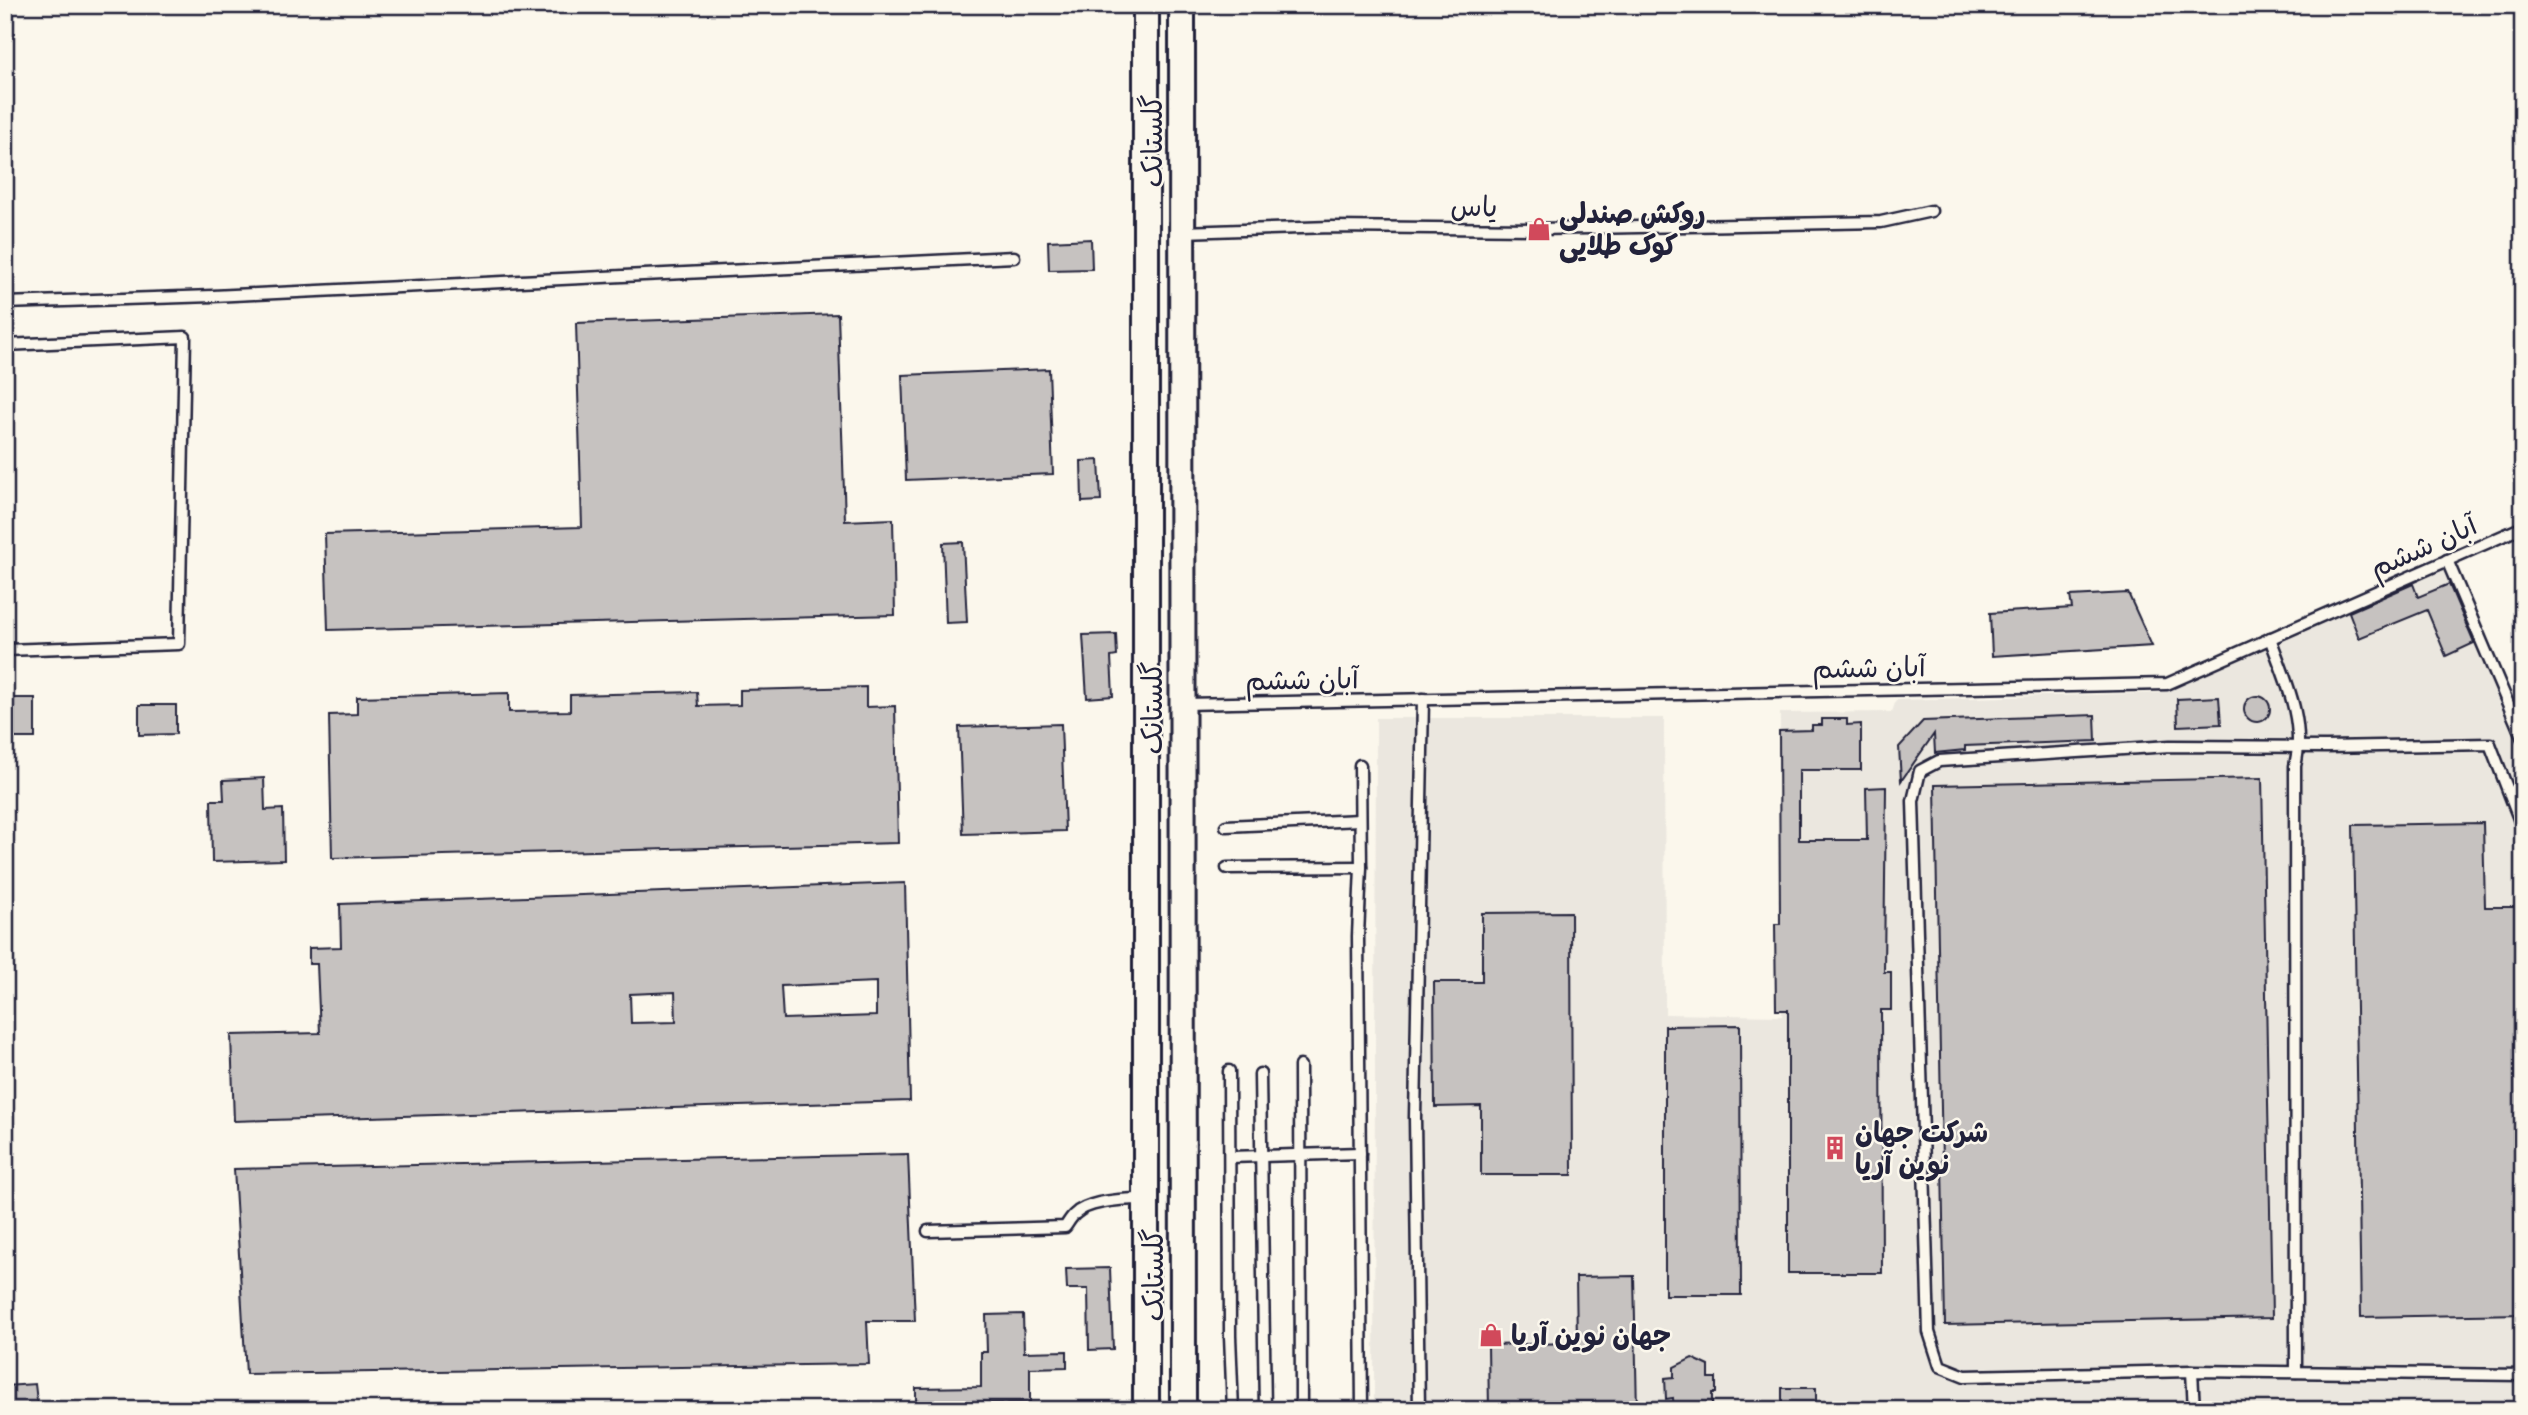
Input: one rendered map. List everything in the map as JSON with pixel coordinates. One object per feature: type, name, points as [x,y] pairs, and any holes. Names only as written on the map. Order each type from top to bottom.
[{"type":"street","name":"گلستانک","points":[[1146,5],[1146,1410]]},
{"type":"street","name":"گلستانک","points":[[1182,5],[1183,1410]]},
{"type":"lane","name":"یاس","points":[[1182,232],[1331,227],[1539,229],[1881,222],[1931,211]]},
{"type":"lane","points":[[5,303],[214,296],[1014,257]]},
{"type":"lane","points":[[5,345],[185,338],[179,644],[5,650]]},
{"type":"lane","name":"آبان ششم","points":[[1182,704],[2167,684],[2523,527]]},
{"type":"lane","points":[[2447,560],[2523,739]]},
{"type":"lane","points":[[2270,638],[2294,705],[2300,747],[2295,766],[2296,1372]]},
{"type":"lane","points":[[1419,1410],[1415,1118],[1423,699]]},
{"type":"lane","points":[[2523,829],[2490,744],[2170,746],[1940,761],[1920,771],[1913,801],[1929,1332],[1940,1366],[1965,1376],[2192,1371],[2523,1375]]},
{"type":"lane","points":[[1360,765],[1361,867],[1358,936],[1362,1410]]},
{"type":"lane","points":[[1226,826],[1360,820]]},
{"type":"lane","points":[[1227,869],[1361,867]]},
{"type":"lane","points":[[1300,1066],[1301,1410]]},
{"type":"lane","points":[[1229,1071],[1230,1336],[1233,1410]]},
{"type":"lane","points":[[1260,1073],[1265,1410]]},
{"type":"lane","points":[[1230,1157],[1360,1153]]},
{"type":"lane","points":[[929,1231],[1065,1227],[1076,1212],[1098,1204],[1121,1199],[1145,1199]]},
{"type":"lane","points":[[2192,1371],[2194,1410]]},
{"type":"shaded area","points":[[2445,570],[2523,760],[2523,1410],[1374,1410],[1376,718],[1664,718],[1665,1014],[1782,1016],[1780,713],[1892,712],[1896,700],[2159,693]]},
{"type":"building","points":[[1091,239],[1092,269],[1049,270],[1048,241]]},
{"type":"building","points":[[838,314],[845,521],[893,519],[895,615],[328,630],[325,534],[582,527],[576,323]]},
{"type":"building","points":[[1049,369],[1053,474],[906,480],[902,375]]},
{"type":"building","points":[[1099,460],[1101,501],[1082,502],[1081,461]]},
{"type":"building","points":[[963,542],[967,622],[946,623],[943,543]]},
{"type":"building","points":[[2413,584],[2418,597],[2449,584],[2474,643],[2446,656],[2427,610],[2359,638],[2349,612]]},
{"type":"building","points":[[2128,593],[2152,646],[1992,656],[1990,613],[2072,608],[2070,596]]},
{"type":"building","points":[[1116,634],[1117,656],[1111,657],[1113,696],[1087,698],[1083,635]]},
{"type":"building","points":[[866,687],[866,707],[895,706],[898,843],[332,858],[329,715],[357,714],[357,697],[509,693],[509,712],[570,711],[570,695],[697,692],[698,706],[740,705],[740,690]]},
{"type":"building","points":[[2257,696],[2266,700],[2270,709],[2266,718],[2257,722],[2248,718],[2244,709],[2248,700]]},
{"type":"building","points":[[2219,697],[2221,724],[2178,726],[2177,699]]},
{"type":"building","points":[[5,698],[35,698],[35,738],[5,738]]},
{"type":"building","points":[[139,705],[176,705],[176,734],[139,735]]},
{"type":"building","points":[[2095,715],[2096,741],[1965,746],[1965,750],[1935,753],[1934,734],[1901,781],[1899,747],[1923,721]]},
{"type":"building","points":[[1822,719],[1847,719],[1847,725],[1861,724],[1861,770],[1799,770],[1799,840],[1867,840],[1866,788],[1886,787],[1884,972],[1891,972],[1891,1010],[1881,1010],[1882,1273],[1788,1273],[1788,1010],[1776,1010],[1775,924],[1780,924],[1779,731],[1812,730],[1812,725],[1822,725]]},
{"type":"building","points":[[1061,724],[1065,831],[963,834],[959,727]]},
{"type":"building","points":[[264,778],[265,810],[283,809],[284,860],[212,862],[211,800],[224,800],[223,780]]},
{"type":"building","points":[[2262,778],[2272,1318],[1945,1325],[1935,785]]},
{"type":"building","points":[[2483,823],[2485,907],[2523,907],[2523,1314],[2361,1317],[2353,825]]},
{"type":"building","points":[[905,883],[910,1101],[234,1121],[231,1035],[320,1033],[317,964],[309,964],[309,948],[341,947],[340,904]],"holes":[[[876,982],[876,1016],[783,1019],[781,986]],[[675,992],[676,1022],[631,1023],[630,994]]]},
{"type":"building","points":[[1571,912],[1572,1175],[1481,1175],[1481,1106],[1435,1107],[1434,982],[1482,982],[1482,913]]},
{"type":"building","points":[[1740,1025],[1741,1295],[1665,1295],[1665,1026]]},
{"type":"building","points":[[908,1154],[915,1321],[867,1321],[869,1364],[246,1374],[234,1169]]},
{"type":"building","points":[[1110,1268],[1113,1349],[1089,1350],[1088,1289],[1067,1289],[1066,1269]]},
{"type":"building","points":[[1634,1276],[1637,1410],[1489,1410],[1488,1345],[1577,1343],[1576,1277]]},
{"type":"building","points":[[1023,1314],[1024,1352],[1067,1351],[1067,1367],[1030,1368],[1030,1402],[982,1403],[981,1410],[916,1410],[916,1388],[981,1387],[981,1352],[987,1352],[986,1315]]},
{"type":"building","points":[[1692,1358],[1709,1366],[1709,1378],[1716,1378],[1716,1393],[1712,1393],[1712,1405],[1706,1410],[1674,1410],[1673,1398],[1666,1399],[1665,1378],[1674,1377],[1674,1367]]},
{"type":"building","points":[[35,1384],[38,1410],[5,1410],[5,1386]]},
{"type":"building","points":[[1782,1388],[1816,1388],[1816,1410],[1782,1410]]},
{"type":"place","name":"روکش صندلی کوک طلایی","points":[[1539,229]]},
{"type":"place","name":"شرکت جهان نوین آریا","points":[[1835,1148]]},
{"type":"place","name":"جهان نوین آریا","points":[[1491,1335]]}]
